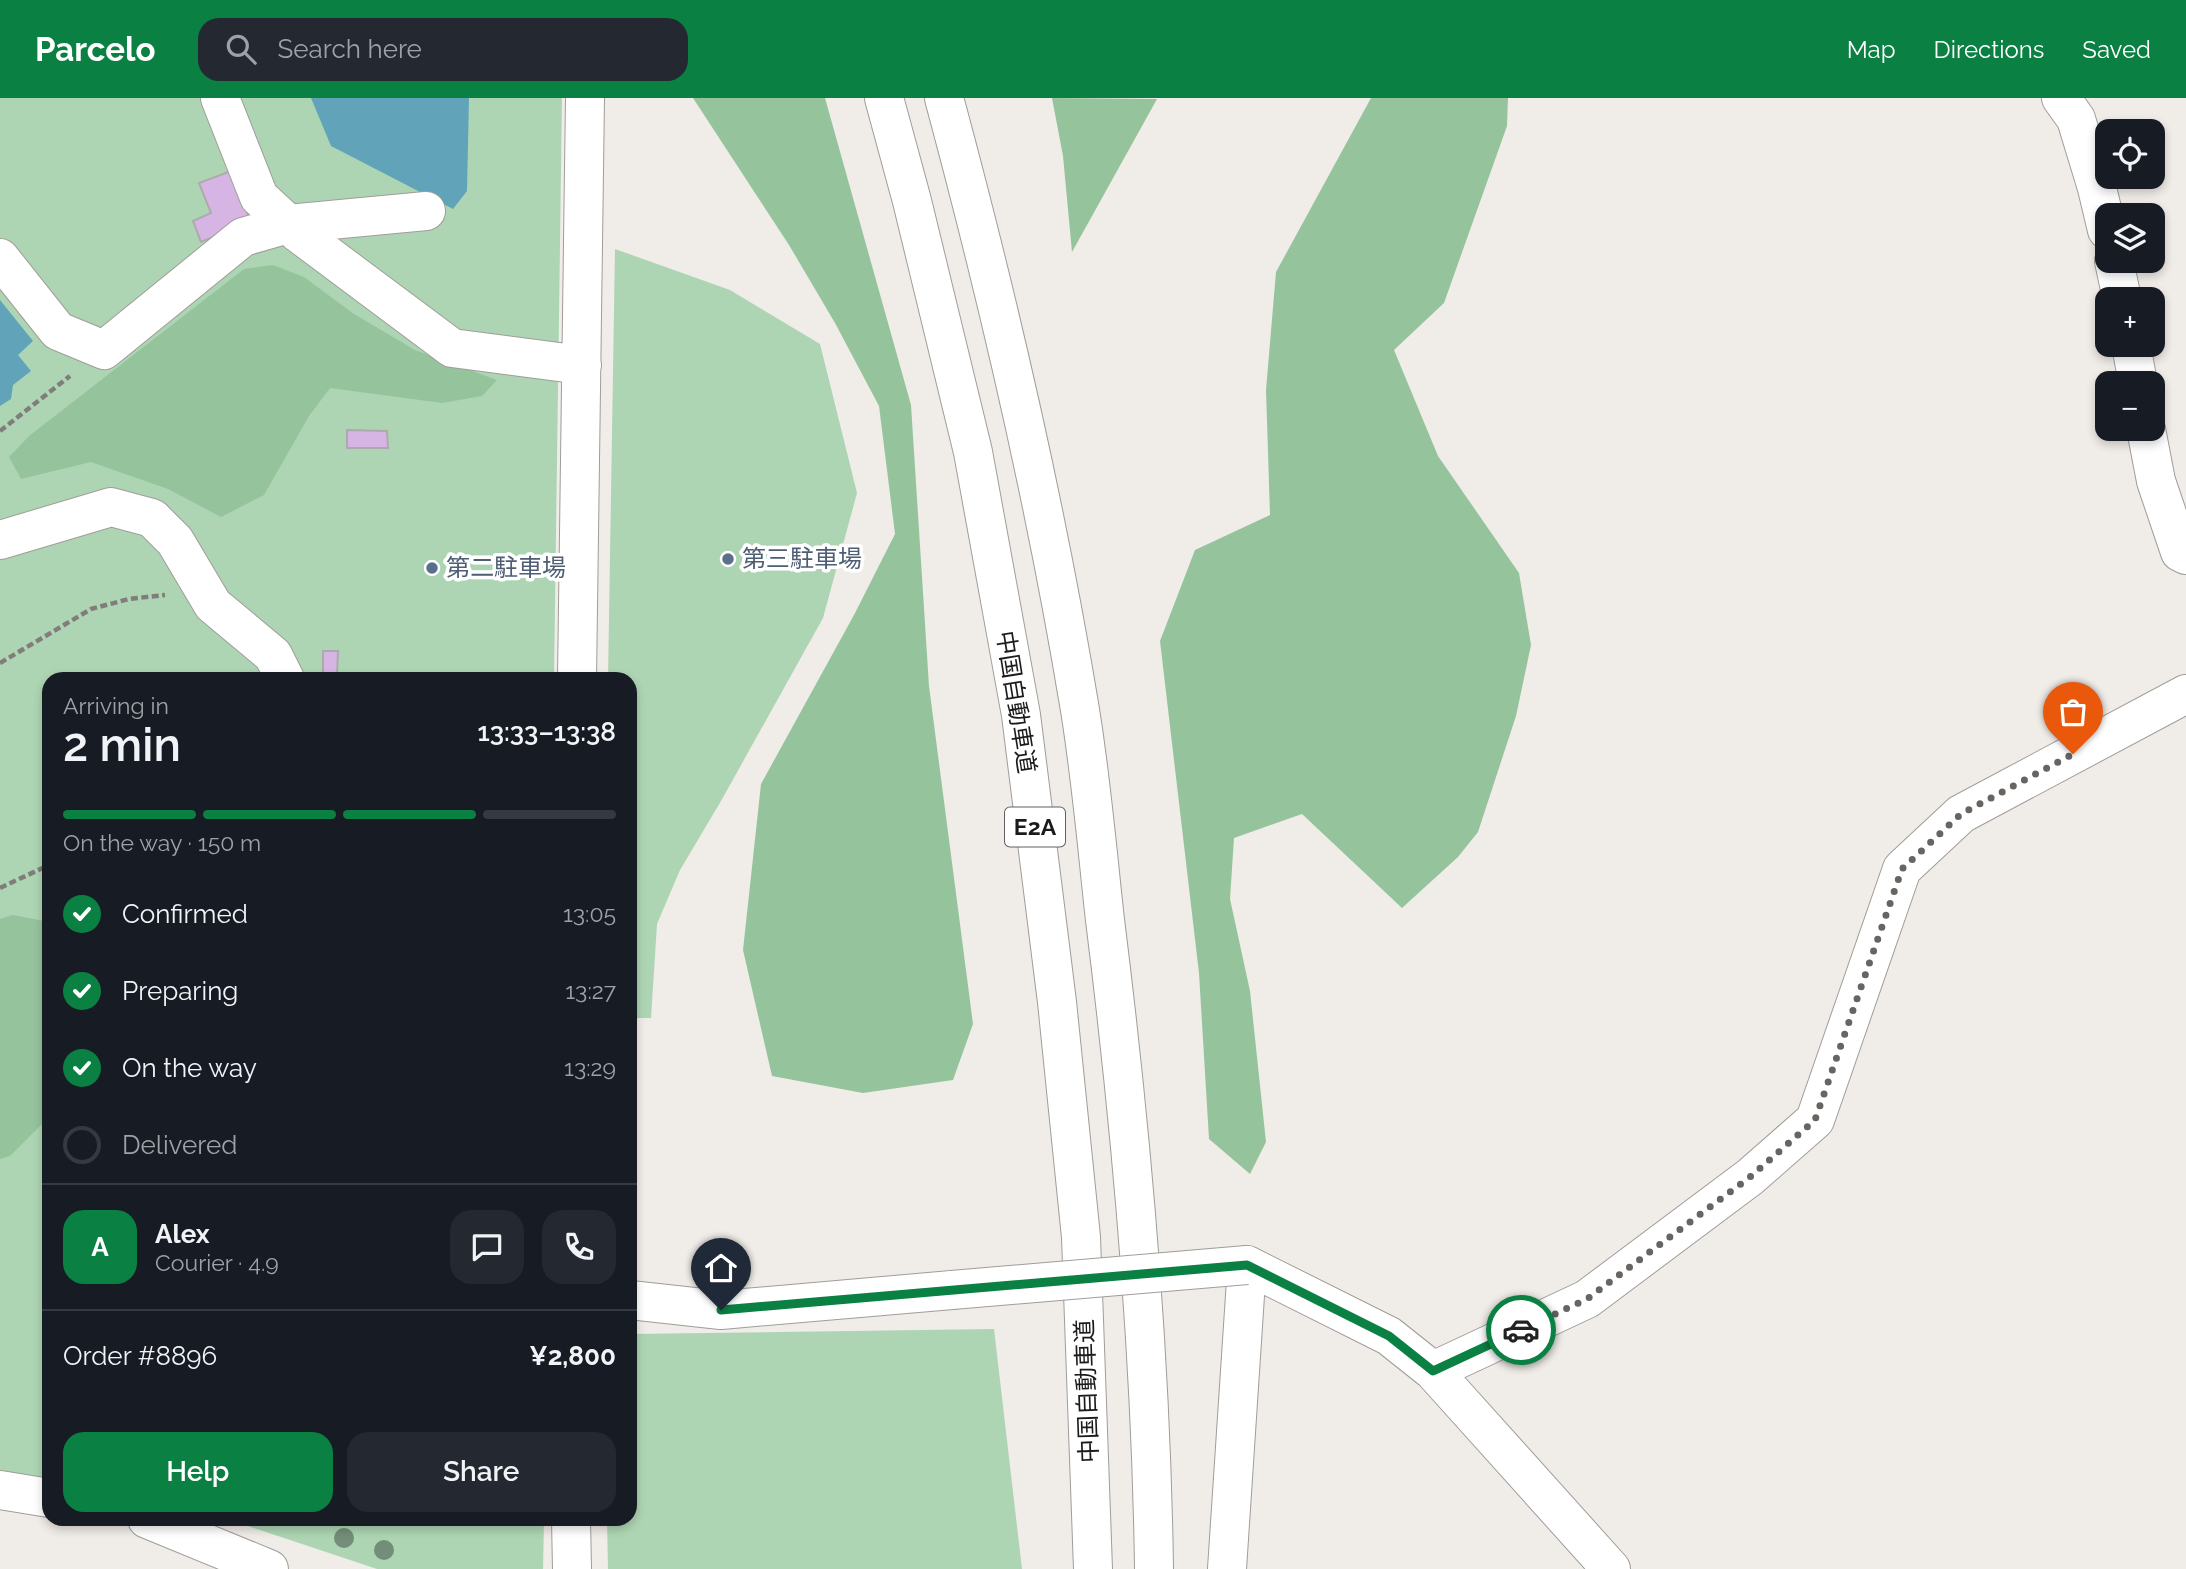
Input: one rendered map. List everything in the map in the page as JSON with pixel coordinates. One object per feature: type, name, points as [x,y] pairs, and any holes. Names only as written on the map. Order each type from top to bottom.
[{"type":"main road","points":[[220,98],[259,197],[288,224],[452,348],[582,365]]},
{"type":"main road","points":[[577,672],[585,98]]},
{"type":"main road","name":"中国自動車道","points":[[884,98],[973,452],[1021,715],[1057,1002],[1081,1237],[1093,1569]]},
{"type":"main road","name":"E2A","points":[[944,98],[1026,426],[1079,707],[1114,986],[1139,1235],[1154,1569]]},
{"type":"main road","points":[[2061,98],[2076,119],[2101,203]]},
{"type":"main road","points":[[0,257],[58,331],[104,350],[243,237],[288,224],[426,211]]},
{"type":"main road","points":[[2149,441],[2157,481],[2180,552],[2186,555]]},
{"type":"main road","points":[[0,540],[111,507],[152,518],[174,541],[213,605],[273,655],[282,672]]},
{"type":"main road","points":[[1433,1371],[1587,1299],[1750,1177],[1815,1120],[1902,869],[1961,814],[2186,694]]},
{"type":"main road","points":[[1227,1569],[1247,1265]]},
{"type":"main road","points":[[637,1301],[721,1310],[1247,1265],[1389,1336],[1433,1371],[1611,1569]]},
{"type":"main road","points":[[0,1490],[42,1496]]},
{"type":"main road","points":[[164,1526],[269,1569]]},
{"type":"main road","points":[[571,1526],[572,1569]]},
{"type":"path","points":[[0,431],[104,350]]},
{"type":"path","points":[[0,663],[91,609],[129,599],[204,591]]},
{"type":"path","points":[[0,888],[42,868]]},
{"type":"green space","points":[[0,98],[562,98],[554,672],[42,672],[42,1479],[0,1473]]},
{"type":"green space","points":[[693,98],[825,98],[911,405],[929,686],[973,1024],[953,1080],[863,1093],[772,1076],[743,950],[761,784],[854,615],[895,534],[879,406],[789,245]]},
{"type":"green space","points":[[1052,98],[1157,99],[1072,252],[1063,156]]},
{"type":"green space","points":[[1371,98],[1508,98],[1507,126],[1444,303],[1394,350],[1438,456],[1519,573],[1531,645],[1516,716],[1478,832],[1458,857],[1402,908],[1302,814],[1234,838],[1230,899],[1250,991],[1266,1142],[1250,1174],[1209,1139],[1199,973],[1160,641],[1195,550],[1270,515],[1266,390],[1276,272]]},
{"type":"green space","name":"第三駐車場","points":[[615,249],[730,290],[820,344],[857,493],[823,618],[680,870],[657,924],[651,1018],[637,1018],[637,672],[608,672]]},
{"type":"green space","points":[[273,265],[304,277],[354,314],[415,350],[497,380],[482,396],[442,403],[330,388],[309,416],[264,495],[221,517],[168,489],[91,462],[21,479],[9,457],[29,436],[244,269]]},
{"type":"green space","points":[[13,915],[42,921],[42,1124],[10,1156],[0,1159],[0,919]]},
{"type":"green space","points":[[994,1329],[1022,1569],[608,1569],[607,1526],[637,1526],[637,1334]]},
{"type":"green space","points":[[248,1526],[544,1526],[543,1569],[377,1569]]},
{"type":"water","points":[[311,98],[469,98],[467,191],[453,209],[331,146]]},
{"type":"water","points":[[0,300],[33,341],[18,355],[31,371],[13,385],[11,399],[0,406]]},
{"type":"building","points":[[231,171],[251,222],[201,242],[193,221],[211,213],[199,183]]},
{"type":"building","points":[[347,430],[387,431],[388,448],[347,448]]},
{"type":"building","points":[[323,651],[338,651],[337,672],[323,672]]},
{"type":"way so far","points":[[1521,1330],[1587,1299],[1750,1177],[1815,1120],[1902,869],[1961,814],[2073,754]]},
{"type":"place","name":"第三駐車場","points":[[728,559]]},
{"type":"place","name":"第二駐車場","points":[[432,568]]},
{"type":"route","points":[[721,1310],[1247,1265],[1389,1336],[1433,1371],[1521,1330]]}]
